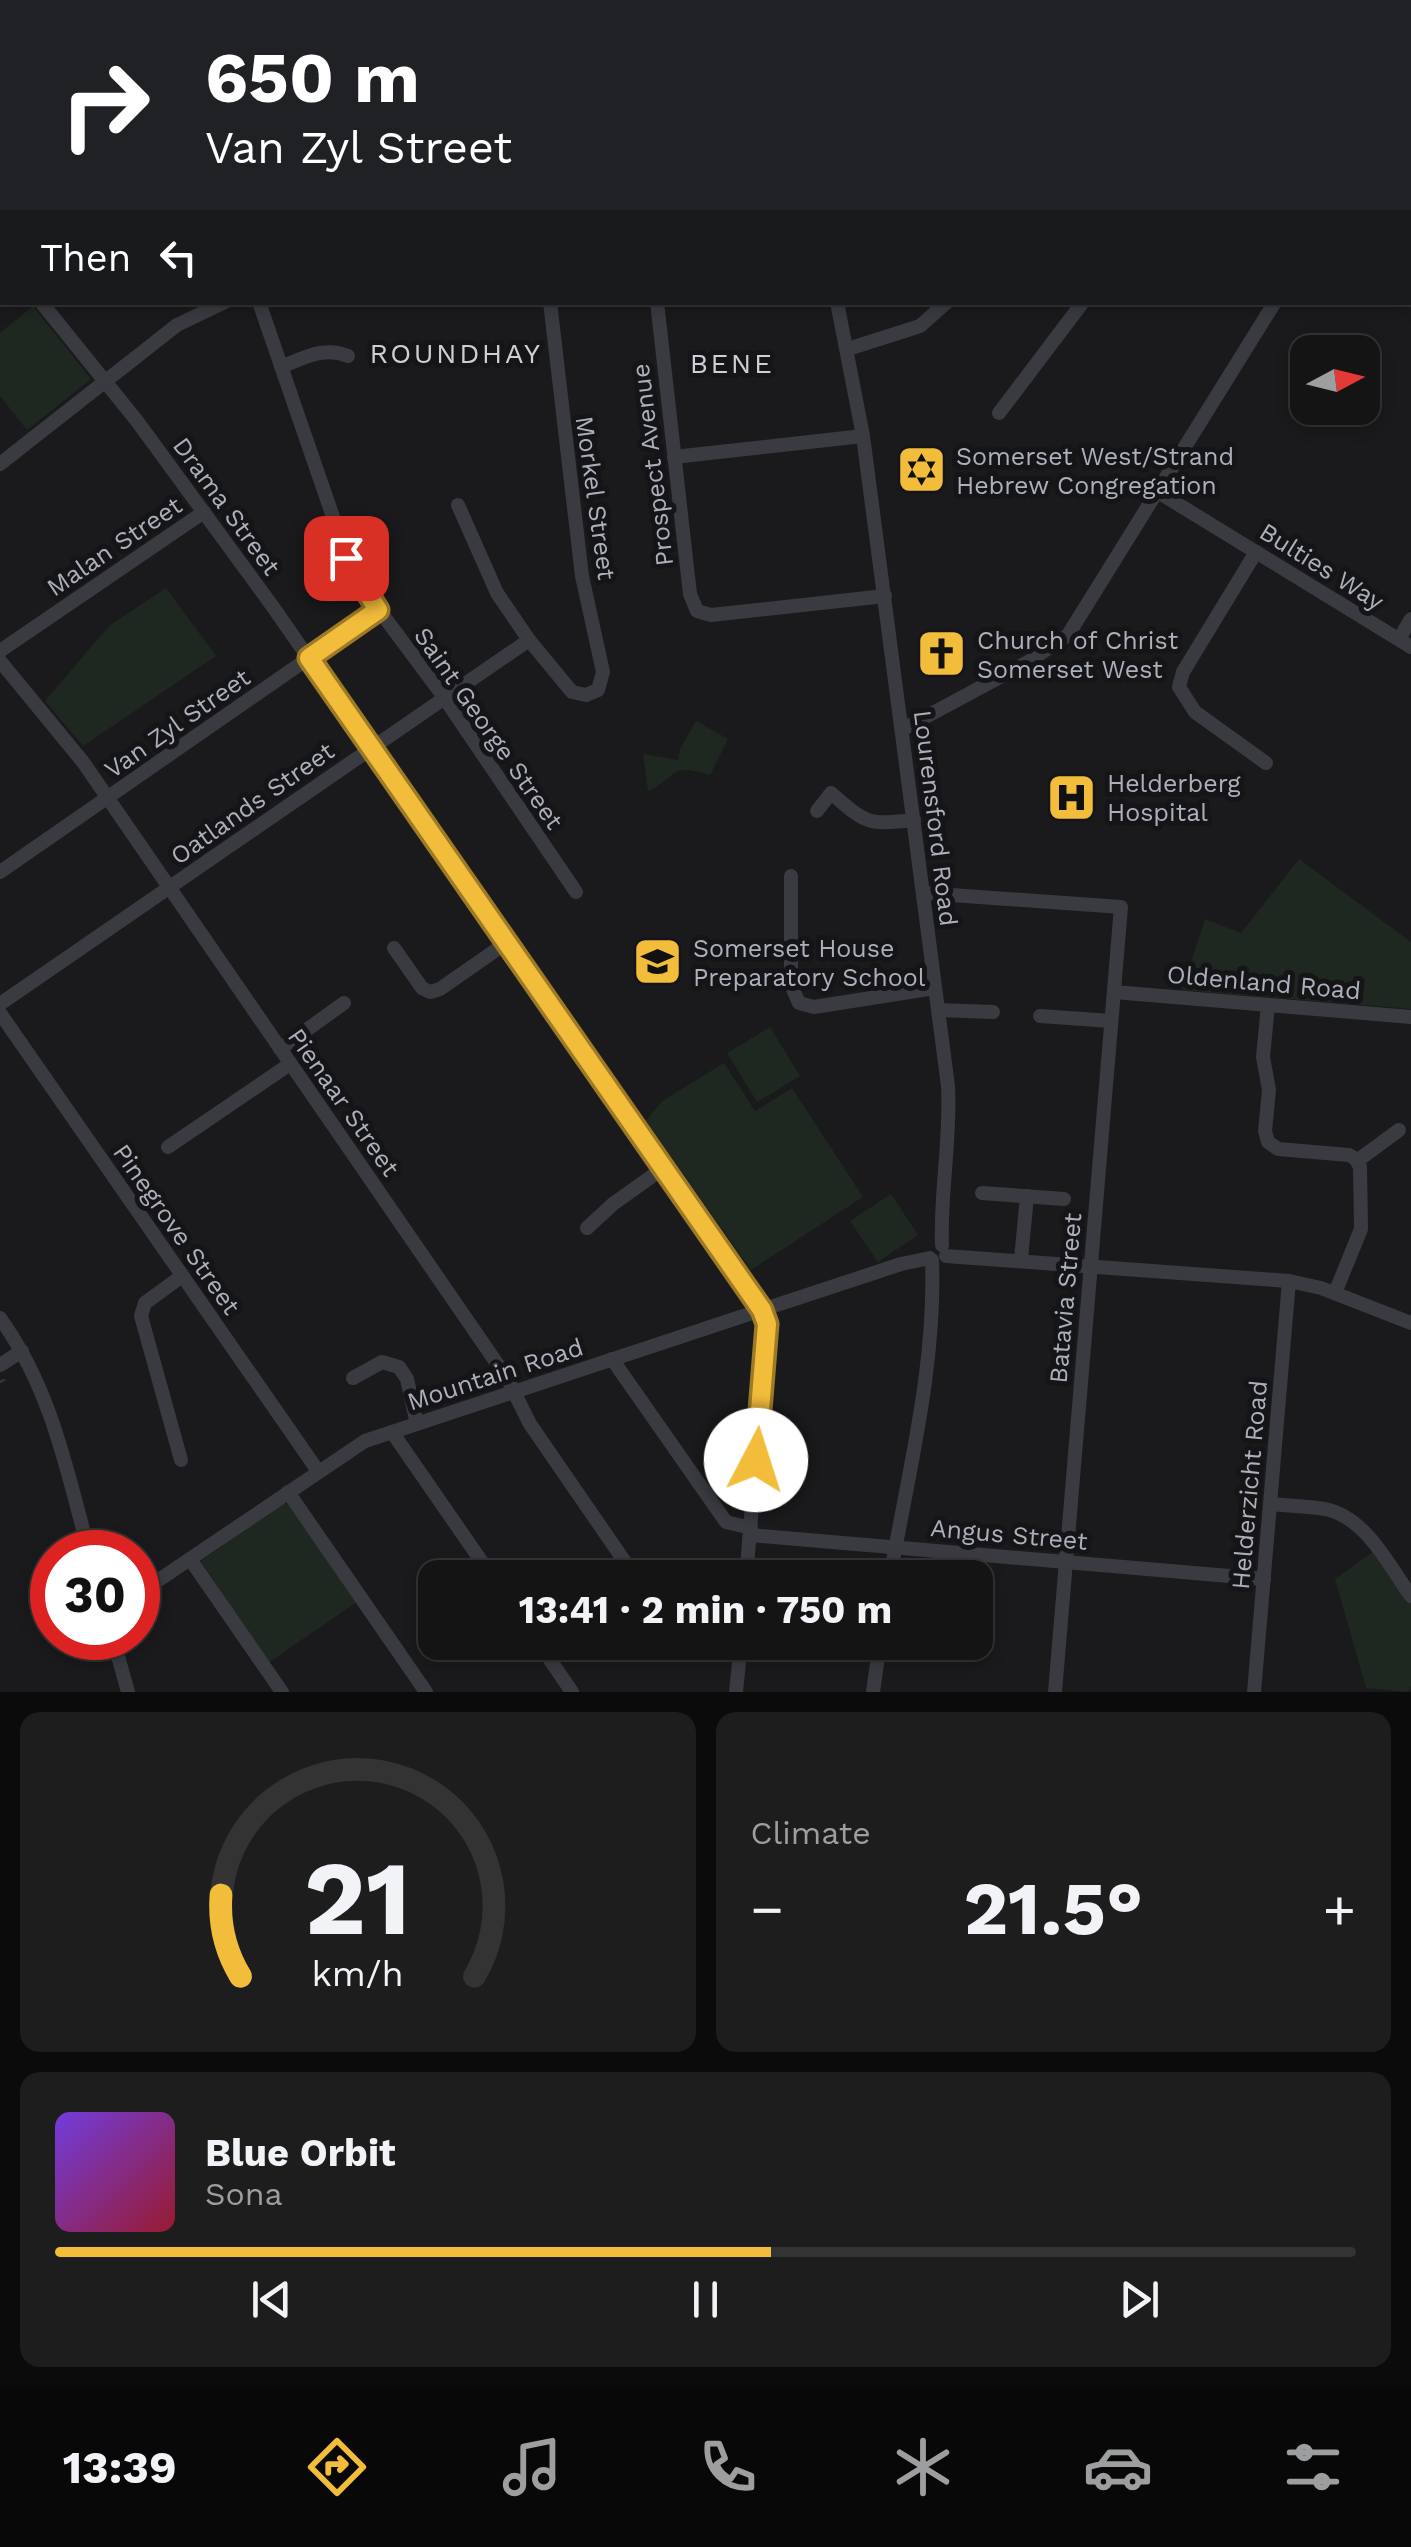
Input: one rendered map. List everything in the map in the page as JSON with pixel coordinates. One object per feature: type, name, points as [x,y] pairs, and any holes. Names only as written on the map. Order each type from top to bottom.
[{"type":"street","name":"Drama Street","points":[[42,305],[204,512],[309,658],[762,1310]]},
{"type":"street","points":[[0,464],[177,325],[219,305]]},
{"type":"street","name":"Saint George Street","points":[[260,305],[346,558],[378,610],[444,698],[576,892]]},
{"type":"street","name":"Morkel Street","points":[[529,640],[572,692],[592,693],[601,686],[604,672],[582,576],[550,305]]},
{"type":"street","name":"Prospect Avenue","points":[[657,305],[690,594],[701,614],[885,596]]},
{"type":"street","name":"Lourensford Road","points":[[838,305],[864,436],[949,1104],[940,1223],[931,1255],[933,1288],[918,1433],[893,1560]]},
{"type":"street","points":[[848,349],[920,326],[944,305]]},
{"type":"street","points":[[999,413],[1081,305]]},
{"type":"street","points":[[902,729],[1064,638],[1273,305]]},
{"type":"street","points":[[281,366],[330,351],[348,356]]},
{"type":"street","points":[[674,457],[864,436]]},
{"type":"street","name":"Bulties Way","points":[[1158,492],[1405,643]]},
{"type":"street","points":[[458,505],[488,576],[529,640]]},
{"type":"street","name":"Malan Street","points":[[0,651],[204,512]]},
{"type":"street","points":[[1256,552],[1183,672],[1179,687],[1195,712],[1266,763]]},
{"type":"street","name":"Van Zyl Street","points":[[0,872],[378,610]]},
{"type":"street","points":[[1405,643],[1411,619]]},
{"type":"street","name":"Oatlands Street","points":[[0,1004],[529,640]]},
{"type":"street","name":"Pienaar Street","points":[[0,661],[68,742],[108,798],[514,1392],[530,1424],[624,1560]]},
{"type":"street","points":[[818,811],[831,793],[871,823],[914,820]]},
{"type":"street","points":[[790,876],[791,984],[799,1004],[814,1007],[935,988]]},
{"type":"street","name":"Batavia Street","points":[[923,893],[1121,907],[1054,1692]]},
{"type":"street","points":[[394,948],[422,988],[430,992],[440,990],[506,943]]},
{"type":"street","name":"Oldenland Road","points":[[1114,992],[1411,1016]]},
{"type":"street","points":[[280,1048],[344,1003]]},
{"type":"street","points":[[1268,1005],[1263,1057],[1269,1090],[1265,1132],[1268,1142],[1278,1149],[1349,1155],[1358,1161]]},
{"type":"street","points":[[938,1010],[993,1012]]},
{"type":"street","name":"Pinegrove Street","points":[[0,1013],[318,1472]]},
{"type":"street","points":[[1040,1016],[1111,1021]]},
{"type":"street","points":[[168,1147],[290,1064]]},
{"type":"street","points":[[1358,1161],[1398,1130]]},
{"type":"street","points":[[1335,1294],[1360,1229],[1358,1161]]},
{"type":"street","points":[[587,1228],[662,1168]]},
{"type":"street","points":[[982,1193],[1064,1199]]},
{"type":"street","points":[[1021,1259],[1027,1196]]},
{"type":"street","points":[[933,1288],[927,1270],[931,1255],[969,1255],[1289,1282],[1335,1294],[1411,1323]]},
{"type":"street","name":"Mountain Road","points":[[160,1580],[353,1446],[931,1255]]},
{"type":"street","points":[[181,1460],[141,1316],[145,1303],[182,1276]]},
{"type":"street","name":"Helderzicht Road","points":[[1254,1692],[1289,1282]]},
{"type":"street","points":[[748,1560],[767,1324],[762,1310]]},
{"type":"street","points":[[0,1318],[22,1350],[48,1407],[84,1530]]},
{"type":"street","points":[[0,1364],[22,1350]]},
{"type":"street","points":[[612,1359],[726,1522],[750,1532]]},
{"type":"street","points":[[352,1378],[382,1362],[400,1367],[416,1424]]},
{"type":"street","points":[[392,1432],[481,1560]]},
{"type":"street","points":[[288,1492],[426,1692]]},
{"type":"street","points":[[1270,1504],[1326,1510],[1352,1522],[1367,1536],[1411,1596]]},
{"type":"street","name":"Angus Street","points":[[750,1532],[1264,1579]]},
{"type":"street","points":[[190,1560],[282,1692]]},
{"type":"street","points":[[119,1660],[128,1692]]},
{"type":"street","points":[[550,1660],[572,1692]]},
{"type":"street","points":[[736,1692],[739,1660]]},
{"type":"street","points":[[873,1692],[877,1660]]},
{"type":"shaded area","points":[[33,306],[91,379],[27,430],[0,396],[0,333]]},
{"type":"shaded area","points":[[166,588],[216,656],[83,746],[45,701],[109,626]]},
{"type":"shaded area","points":[[696,721],[728,739],[710,775],[680,771],[648,791],[643,754],[678,760]]},
{"type":"shaded area","points":[[1299,859],[1411,942],[1411,1009],[1182,990],[1205,919],[1241,933]]},
{"type":"shaded area","points":[[770,1027],[800,1076],[757,1102],[727,1053]]},
{"type":"shaded area","points":[[724,1063],[755,1111],[792,1088],[863,1197],[751,1270],[646,1121],[662,1101]]},
{"type":"shaded area","points":[[891,1194],[918,1235],[878,1262],[850,1221]]},
{"type":"shaded area","points":[[283,1503],[291,1506],[357,1602],[268,1663],[201,1561]]},
{"type":"shaded area","points":[[1373,1552],[1411,1603],[1411,1687],[1407,1692],[1366,1688],[1335,1579]]},
{"type":"waterway","points":[[0,1382],[4,1380]]},
{"type":"place","name":"Somerset West/Strand Hebrew Congregation","points":[[921,470]]},
{"type":"place","name":"Church of Christ Somerset West","points":[[942,654]]},
{"type":"place","name":"Helderberg Hospital","points":[[1072,797]]},
{"type":"place","name":"Somerset House Preparatory School","points":[[658,962]]},
{"type":"district","name":"ROUNDHAY","points":[[456,353]]},
{"type":"district","name":"BENE","points":[[732,363]]},
{"type":"route","points":[[346,558],[378,610],[309,658],[762,1310],[767,1324],[756,1460]]}]
